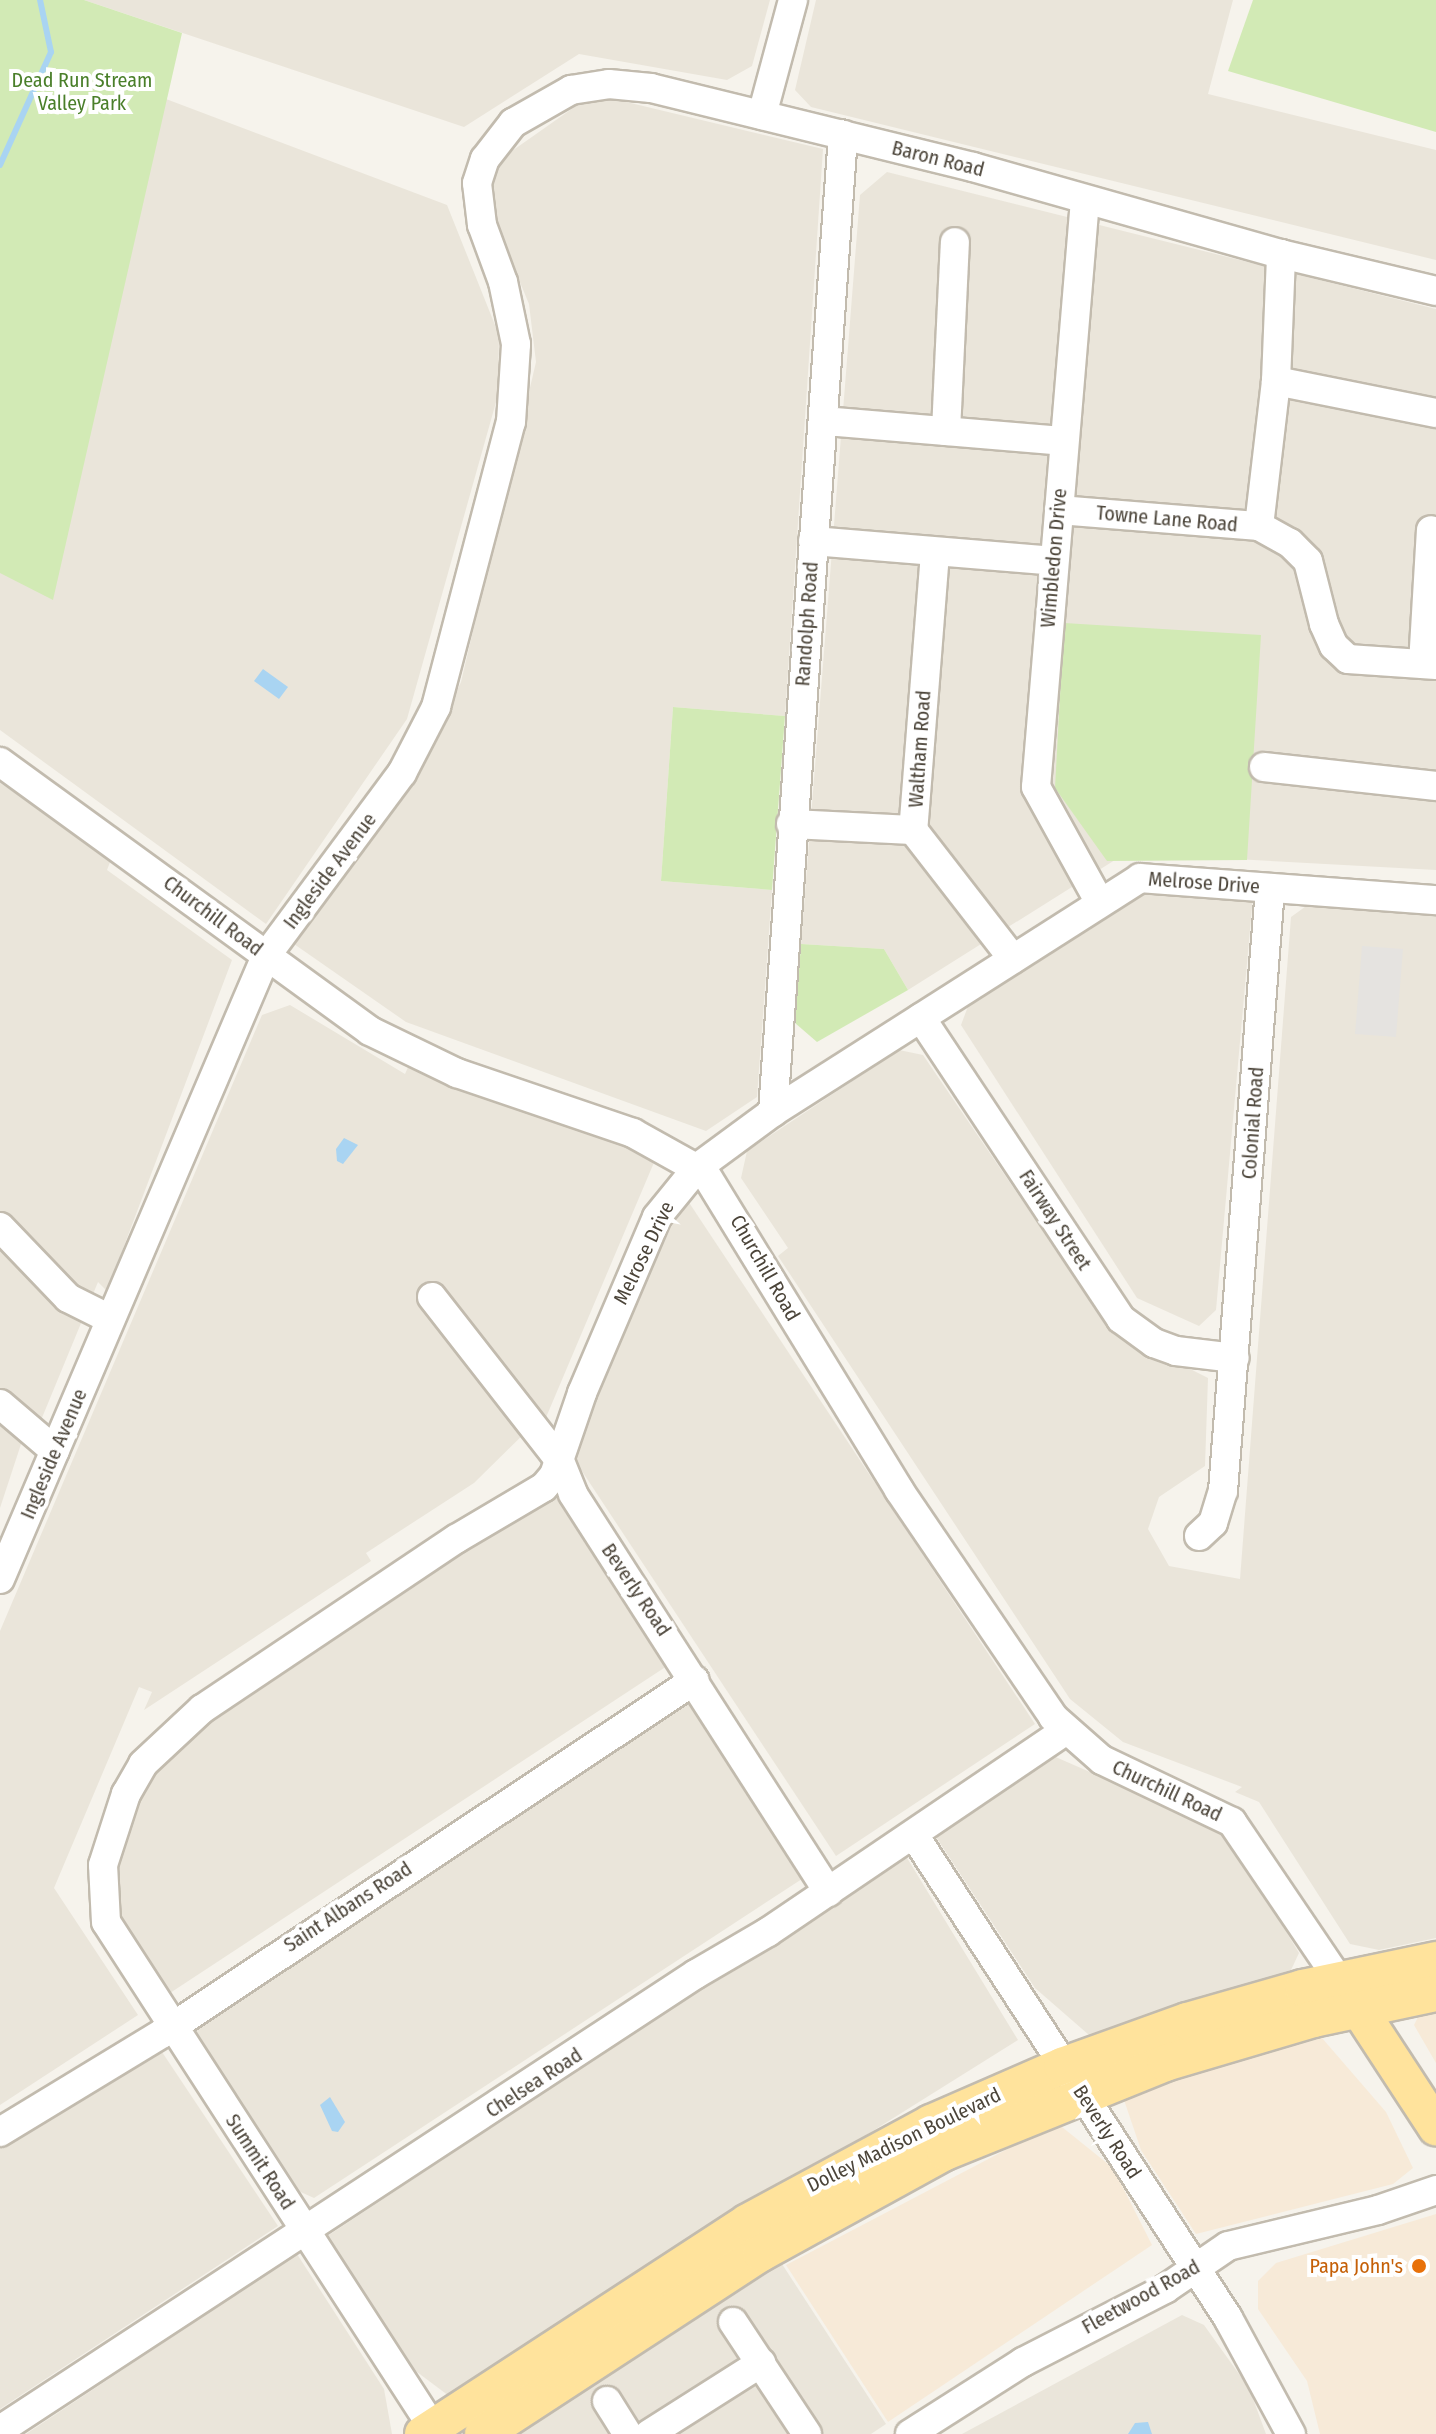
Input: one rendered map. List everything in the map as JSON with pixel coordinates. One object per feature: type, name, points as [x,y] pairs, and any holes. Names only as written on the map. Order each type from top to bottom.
[{"type":"main road","name":"Dolley Madison Boulevard","points":[[428,2431],[828,2175],[931,2123],[1072,2080],[1216,2047],[1436,1960]]},
{"type":"main road","name":"Dolley Madison Boulevard","points":[[1350,1994],[1436,1993]]},
{"type":"main road","points":[[1350,1994],[1436,2127]]},
{"type":"main road","name":"Dolley Madison Boulevard","points":[[483,2434],[825,2215],[1072,2080]]},
{"type":"street","points":[[762,115],[793,0]]},
{"type":"street","name":"Baron Road","points":[[477,183],[485,159],[513,123],[571,90],[639,85],[843,135],[1281,254],[1436,291]]},
{"type":"street","name":"Randolph Road","points":[[773,1112],[791,824],[825,421],[843,135]]},
{"type":"street","name":"Ingleside Avenue","points":[[0,1579],[266,956],[402,773],[436,707],[455,649],[506,447],[517,375],[511,315],[482,225],[477,183]]},
{"type":"street","name":"Wimbledon Drive","points":[[1085,200],[1036,787],[1099,901]]},
{"type":"street","points":[[946,431],[955,242]]},
{"type":"street","points":[[1259,526],[1276,381],[1281,254]]},
{"type":"street","points":[[1276,381],[1436,413]]},
{"type":"street","points":[[825,421],[1063,441]]},
{"type":"street","name":"Towne Lane Road","points":[[1059,510],[1259,526],[1290,543],[1308,561],[1324,624],[1334,646],[1348,659],[1429,665]]},
{"type":"street","points":[[1429,665],[1431,530]]},
{"type":"street","points":[[813,541],[1054,561]]},
{"type":"street","name":"Waltham Road","points":[[935,553],[913,830],[1013,959]]},
{"type":"street","name":"Churchill Road","points":[[0,762],[370,1031],[415,1055],[633,1133],[697,1168],[718,1189],[957,1580],[1065,1731],[1116,1768],[1201,1803],[1232,1822],[1350,1994]]},
{"type":"street","points":[[1264,767],[1436,786]]},
{"type":"street","points":[[791,824],[913,830]]},
{"type":"street","name":"Melrose Drive","points":[[100,1890],[110,1835],[126,1794],[166,1738],[328,1624],[544,1487],[560,1461],[582,1393],[657,1217],[697,1168],[773,1112],[1099,901],[1140,878],[1436,900]]},
{"type":"street","name":"Colonial Road","points":[[1199,1536],[1213,1523],[1223,1491],[1270,888]]},
{"type":"street","name":"Fairway Street","points":[[921,1018],[1121,1319],[1154,1343],[1176,1351],[1235,1358]]},
{"type":"street","points":[[0,1227],[68,1298],[110,1319]]},
{"type":"street","name":"Beverly Road","points":[[432,1297],[560,1461],[573,1494],[829,1892]]},
{"type":"street","points":[[0,1404],[55,1451]]},
{"type":"street","name":"Saint Albans Road","points":[[0,2132],[695,1680]]},
{"type":"street","name":"Chelsea Road","points":[[0,2430],[829,1892],[1065,1731]]},
{"type":"street","name":"Beverly Road","points":[[914,1835],[1196,2268],[1266,2381],[1291,2434]]},
{"type":"street","name":"Summit Road","points":[[100,1890],[106,1922],[119,1948],[304,2230],[428,2431]]},
{"type":"street","name":"Fleetwood Road","points":[[910,2434],[1023,2362],[1196,2268],[1228,2246],[1378,2210],[1436,2190]]},
{"type":"street","points":[[733,2322],[807,2434]]},
{"type":"street","points":[[649,2434],[761,2363]]},
{"type":"street","points":[[607,2401],[628,2434]]},
{"type":"shaded area","points":[[84,0],[770,0],[752,66],[727,80],[579,54],[464,127]]},
{"type":"shaded area","points":[[816,0],[1233,0],[1208,94],[1436,150],[1436,260],[811,107],[795,90]]},
{"type":"shaded area","points":[[593,94],[823,149],[785,716],[673,707],[661,881],[772,890],[757,1097],[706,1131],[406,1022],[294,944],[429,749],[461,682],[536,362],[529,304],[485,198],[492,165]]},
{"type":"shaded area","points":[[166,99],[447,205],[499,335],[498,395],[407,719],[266,924],[0,730],[0,570],[102,374]]},
{"type":"shaded area","points":[[887,172],[1436,309],[1436,870],[1126,853],[908,990],[884,949],[801,944],[860,195]]},
{"type":"shaded area","points":[[0,783],[112,857],[107,870],[232,960],[107,1291],[98,1282],[39,1425],[0,1392]]},
{"type":"shaded area","points":[[1136,887],[1253,896],[1216,1310],[1199,1326],[1137,1298],[961,1025],[970,1001]]},
{"type":"shaded area","points":[[1309,904],[1436,916],[1436,1938],[1379,1950],[1350,1944],[1259,1802],[1235,1792],[1242,1787],[1123,1742],[1070,1699],[778,1256],[788,1248],[741,1178],[747,1151],[899,1050],[923,1055],[1109,1328],[1208,1378],[1205,1466],[1159,1497],[1148,1529],[1169,1566],[1240,1579],[1291,917]]},
{"type":"shaded area","points":[[1362,946],[1403,949],[1396,1037],[1355,1034]]},
{"type":"shaded area","points":[[290,1005],[405,1074],[409,1065],[658,1153],[539,1434],[532,1426],[474,1483],[366,1553],[371,1561],[144,1710],[152,1692],[139,1687],[54,1888],[138,2015],[0,2105],[0,1631],[262,1015]]},
{"type":"shaded area","points":[[680,1189],[1035,1724],[836,1856],[570,1453]]},
{"type":"shaded area","points":[[0,1419],[23,1438],[0,1508]]},
{"type":"shaded area","points":[[548,1483],[667,1666],[167,1995],[93,1886],[153,1747]]},
{"type":"shaded area","points":[[686,1694],[805,1877],[314,2198],[294,2189],[196,2041],[197,2018]]},
{"type":"shaded area","points":[[1051,1755],[1225,1831],[1299,1953],[1291,1970],[1089,2035],[1035,1988],[934,1834]]},
{"type":"shaded area","points":[[904,1853],[1018,2040],[449,2396],[413,2369],[326,2237]]},
{"type":"shaded area","points":[[1436,2007],[1436,2063],[1414,2025],[1422,2009]]},
{"type":"shaded area","points":[[1322,2038],[1386,2112],[1413,2168],[1393,2184],[1196,2234],[1141,2150],[1124,2100],[1151,2082]]},
{"type":"shaded area","points":[[156,2043],[278,2226],[0,2409],[0,2145]]},
{"type":"shaded area","points":[[1057,2123],[1113,2168],[1152,2245],[888,2422],[786,2265]]},
{"type":"shaded area","points":[[1436,2214],[1436,2434],[1320,2434],[1307,2381],[1258,2309],[1258,2281],[1276,2263]]},
{"type":"shaded area","points":[[297,2254],[384,2389],[392,2434],[26,2434]]},
{"type":"shaded area","points":[[782,2264],[886,2424],[871,2434],[515,2434]]},
{"type":"shaded area","points":[[1182,2315],[1204,2325],[1249,2388],[1266,2434],[962,2434]]},
{"type":"green space","name":"Dead Run Stream Valley Park","points":[[0,0],[84,0],[182,33],[53,600],[0,573]]},
{"type":"green space","points":[[1253,0],[1436,0],[1436,132],[1228,71]]},
{"type":"green space","points":[[1064,623],[1261,635],[1247,860],[1107,861],[1055,788]]},
{"type":"green space","points":[[673,707],[785,716],[772,890],[661,881]]},
{"type":"green space","points":[[801,944],[884,949],[908,990],[817,1042],[795,1023]]},
{"type":"water","points":[[263,669],[288,687],[279,699],[254,681]]},
{"type":"water","points":[[344,1138],[358,1145],[343,1164],[337,1161],[336,1149]]},
{"type":"water","points":[[330,2097],[345,2122],[338,2132],[332,2131],[320,2105]]},
{"type":"water","points":[[1148,2422],[1152,2434],[1128,2434],[1135,2423]]},
{"type":"waterway","points":[[0,165],[51,52],[40,0]]},
{"type":"place","name":"Papa John's","points":[[1419,2266]]}]
